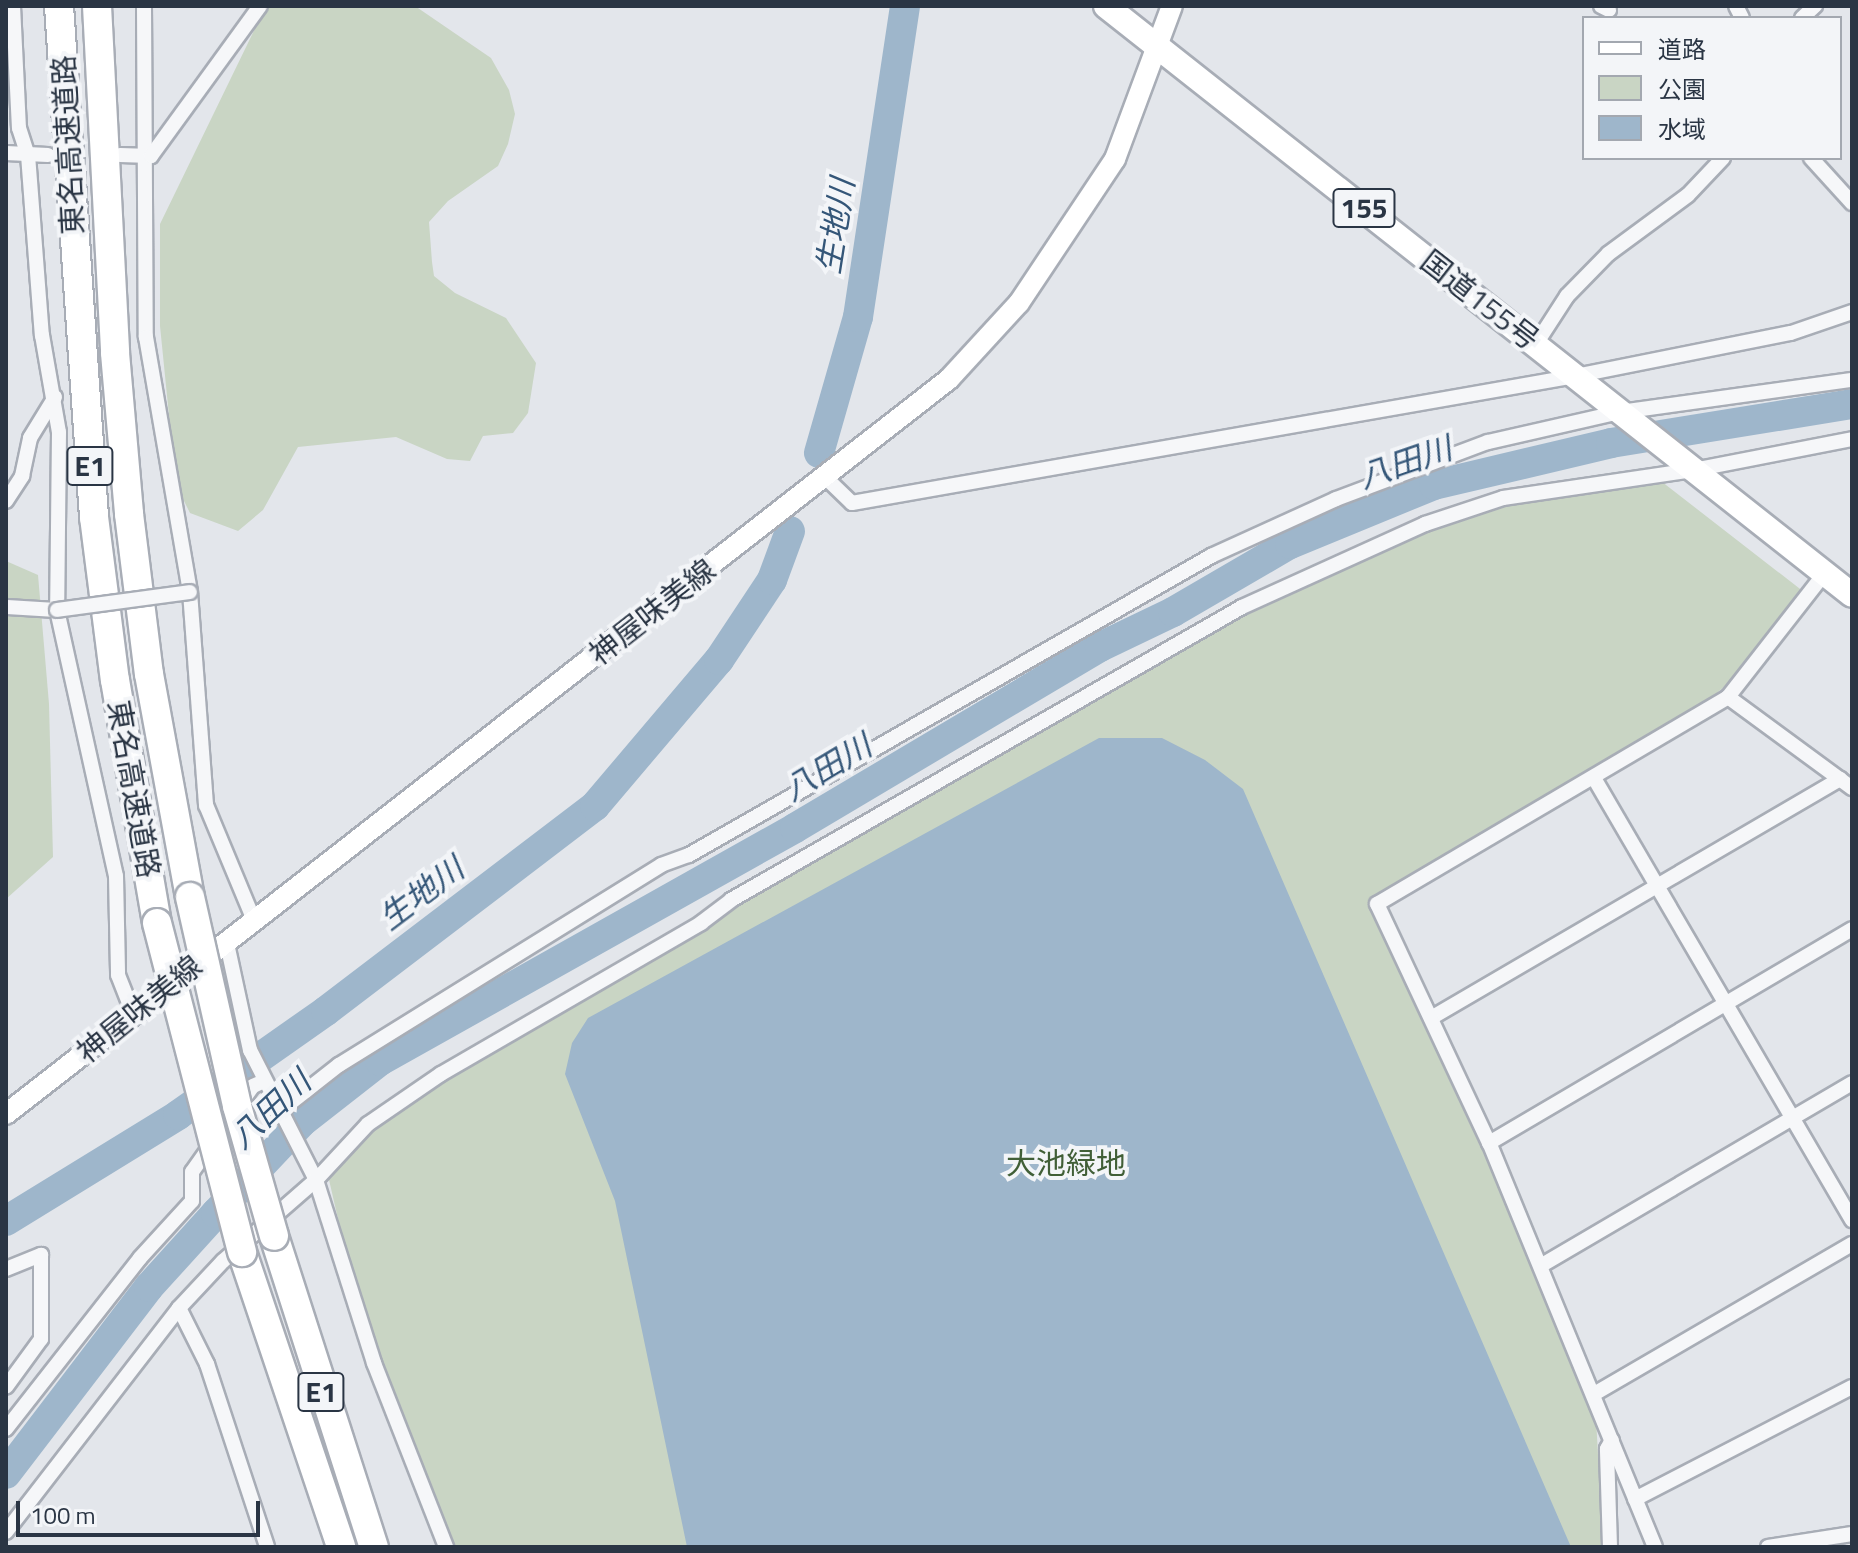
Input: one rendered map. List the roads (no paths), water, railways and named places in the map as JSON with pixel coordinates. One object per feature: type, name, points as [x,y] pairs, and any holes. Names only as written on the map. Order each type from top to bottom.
[{"type":"highway","name":"東名高速道路","points":[[59,6],[94,517],[115,680],[157,923],[242,1252],[341,1547]]},
{"type":"highway","name":"東名高速道路","points":[[97,6],[115,353],[129,514],[149,674],[190,897],[237,1106],[274,1236],[374,1547]]},
{"type":"highway","name":"国道155号","points":[[1106,6],[1852,595]]},
{"type":"main road","name":"神屋味美線","points":[[6,1114],[226,939],[826,478],[949,379],[1019,303],[1115,159],[1172,6]]},
{"type":"street","points":[[13,6],[19,128],[28,155],[42,335],[55,397],[57,610],[114,862],[118,975],[133,1013]]},
{"type":"street","points":[[144,6],[146,337],[190,592],[206,805],[253,918]]},
{"type":"street","points":[[120,155],[151,156],[260,6]]},
{"type":"street","points":[[6,153],[48,155]]},
{"type":"street","points":[[1536,344],[1567,296],[1608,254],[1688,195],[1721,160]]},
{"type":"street","points":[[1813,160],[1852,203]]},
{"type":"street","points":[[826,478],[852,503],[1575,376],[1791,333],[1852,312]]},
{"type":"street","points":[[279,1112],[339,1065],[661,865],[689,855],[1211,556],[1436,459],[1620,412],[1852,380]]},
{"type":"street","points":[[6,501],[22,476],[30,438],[55,397]]},
{"type":"street","points":[[6,1532],[179,1308],[223,1261],[316,1180],[368,1124],[441,1074],[701,923],[731,900],[1242,607],[1425,524],[1503,498],[1693,470],[1852,439]]},
{"type":"street","points":[[1655,1547],[1542,1265],[1489,1143],[1377,904],[1728,697],[1824,574]]},
{"type":"street","points":[[6,607],[57,610],[190,592]]},
{"type":"street","points":[[1431,1018],[1657,887],[1846,783],[1728,697]]},
{"type":"street","points":[[1594,778],[1852,1220]]},
{"type":"street","points":[[1489,1143],[1852,929]]},
{"type":"street","points":[[226,939],[250,1050],[262,1082],[316,1180],[374,1363],[446,1547]]},
{"type":"street","points":[[6,1429],[140,1258],[192,1201],[192,1172],[253,1086],[262,1082]]},
{"type":"street","points":[[1542,1265],[1852,1083]]},
{"type":"street","points":[[1594,1394],[1852,1244]]},
{"type":"street","points":[[6,1269],[41,1255],[41,1339],[6,1387]]},
{"type":"street","points":[[179,1308],[207,1364],[267,1547]]},
{"type":"street","points":[[1635,1499],[1852,1387]]},
{"type":"street","points":[[1610,1547],[1607,1449],[1612,1440]]},
{"type":"street","points":[[1768,1547],[1852,1534]]},
{"type":"water","name":"大池緑地","points":[[1099,738],[1162,738],[1205,760],[1243,789],[1571,1547],[687,1547],[615,1201],[565,1074],[572,1043],[588,1018]]},
{"type":"waterway","name":"生地川","points":[[819,453],[858,317],[905,6]]},
{"type":"waterway","name":"八田川","points":[[6,1474],[149,1287],[216,1213],[302,1122],[380,1061],[795,828],[1100,647],[1173,612],[1290,544],[1434,485],[1611,443],[1852,404]]},
{"type":"waterway","name":"生地川","points":[[6,1221],[178,1115],[326,1011],[595,806],[719,660],[772,580],[790,531]]}]
